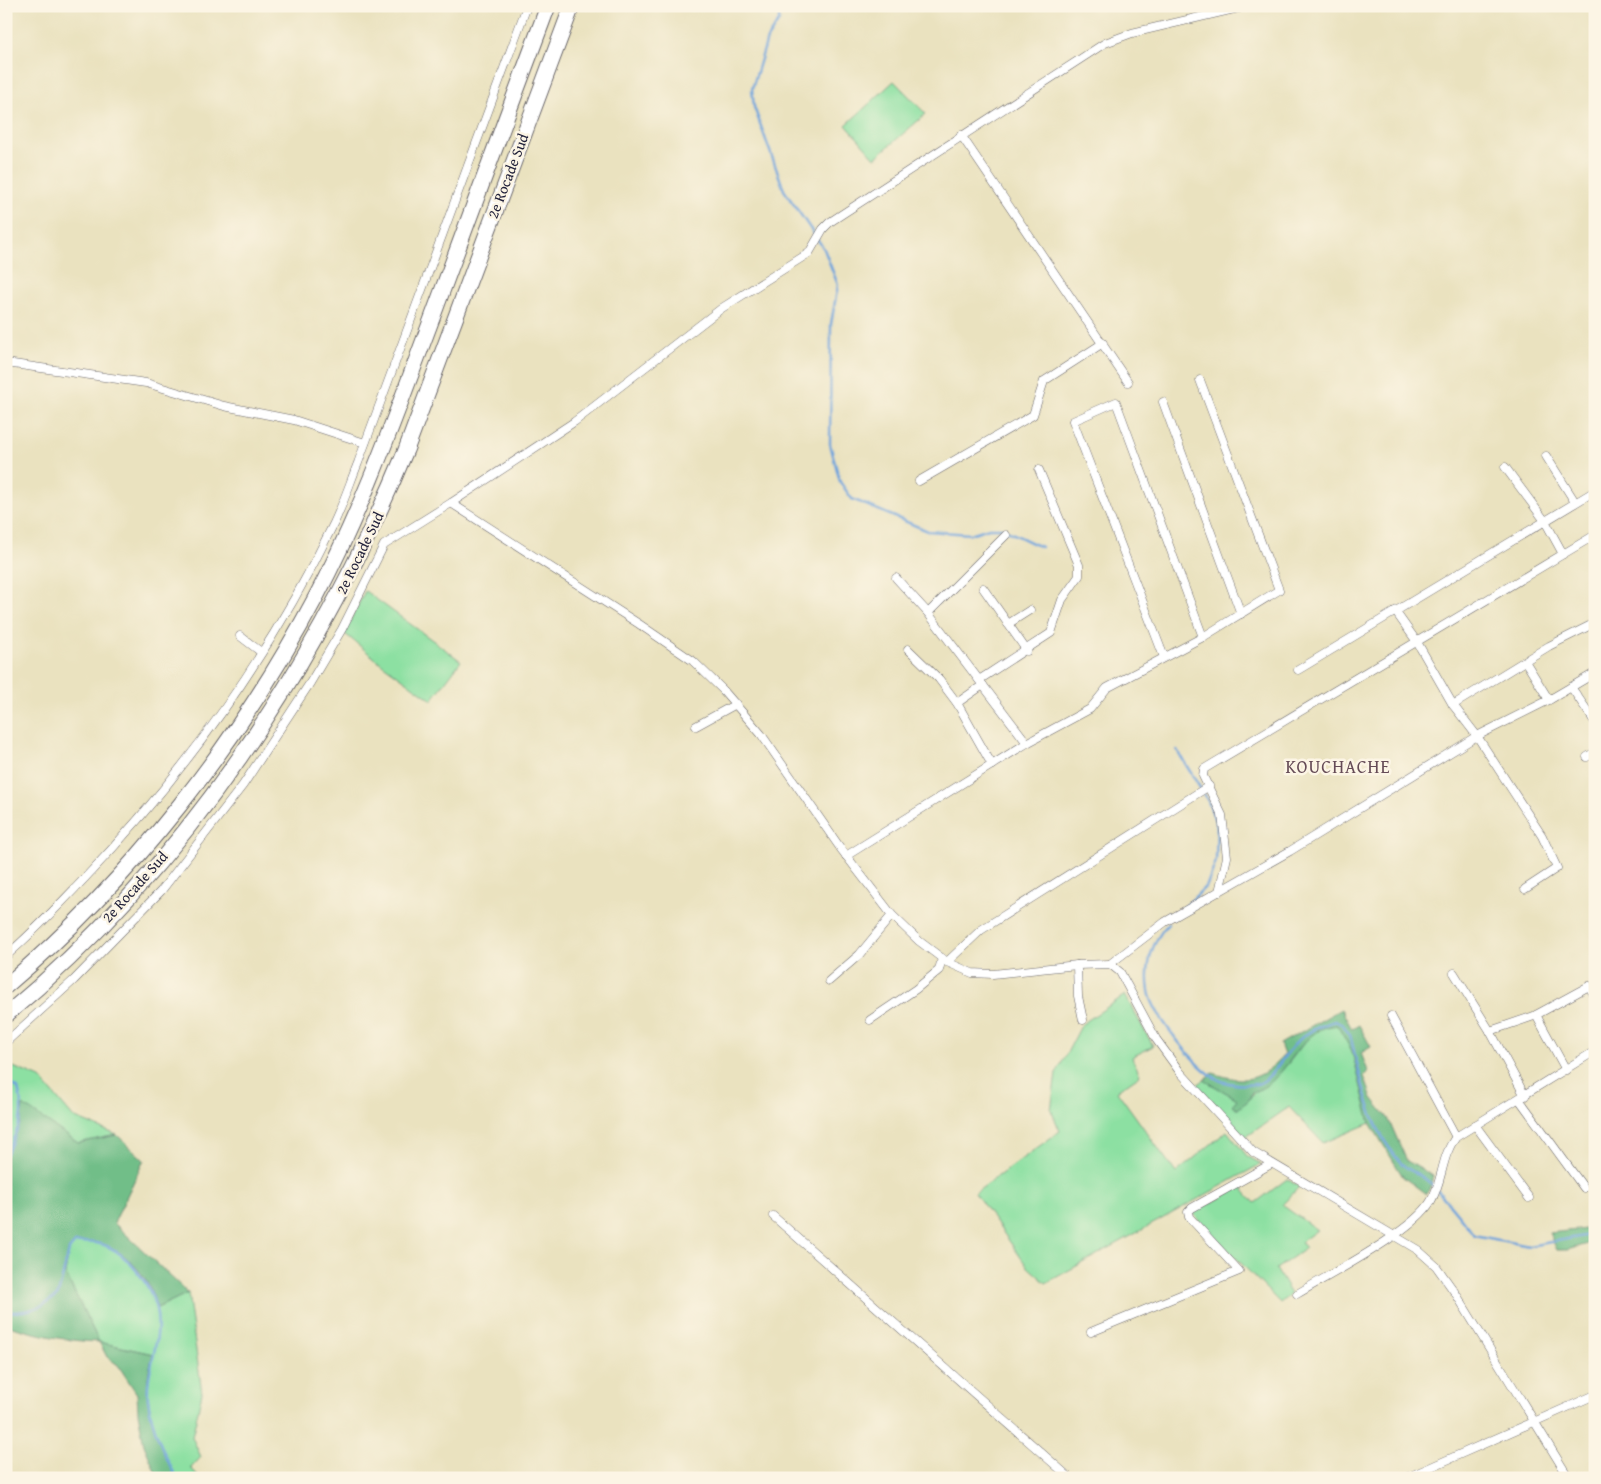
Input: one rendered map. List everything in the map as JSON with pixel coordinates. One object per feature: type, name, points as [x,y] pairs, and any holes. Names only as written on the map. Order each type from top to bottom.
[{"type":"highway","name":"2e Rocade Sud","points":[[6,986],[80,917],[161,826],[228,739],[284,653],[316,597],[341,548],[400,403],[548,6]]},
{"type":"highway","name":"2e Rocade Sud","points":[[6,1015],[36,990],[78,949],[188,828],[277,704],[312,645],[351,574],[406,450],[572,6]]},
{"type":"street","points":[[6,956],[28,938],[133,828],[194,750],[290,606],[334,522],[527,6]]},
{"type":"street","points":[[6,1042],[74,980],[161,891],[243,785],[310,683],[342,628],[384,545],[574,422],[708,318],[809,253],[823,229],[830,222],[1105,43],[1132,33],[1247,6]]},
{"type":"street","points":[[961,135],[1128,382]]},
{"type":"street","points":[[919,481],[1034,415],[1044,381],[1102,342]]},
{"type":"street","points":[[6,363],[146,383],[224,406],[294,420],[365,443]]},
{"type":"street","points":[[846,856],[1027,743],[1090,710],[1107,688],[1203,637],[1279,590],[1200,380]]},
{"type":"street","points":[[1164,657],[1073,421],[1116,402],[1203,637]]},
{"type":"street","points":[[1163,402],[1241,614]]},
{"type":"street","points":[[1546,456],[1575,502]]},
{"type":"street","points":[[1504,467],[1545,521],[1563,554]]},
{"type":"street","points":[[957,703],[981,682],[1051,634],[1062,600],[1079,576],[1080,571],[1038,470]]},
{"type":"street","points":[[1298,670],[1595,491]]},
{"type":"street","points":[[451,503],[639,624],[693,662],[736,704],[761,734],[846,856],[892,915],[944,960],[972,973],[993,974],[1077,964],[1110,964],[1165,922],[1191,906],[1219,892],[1477,736],[1549,700],[1595,673]]},
{"type":"street","points":[[928,613],[1006,535]]},
{"type":"street","points":[[1219,892],[1227,858],[1222,815],[1203,776],[1204,769],[1595,535]]},
{"type":"street","points":[[896,578],[928,613],[1027,743]]},
{"type":"street","points":[[983,588],[1027,651]]},
{"type":"street","points":[[1008,624],[1030,610]]},
{"type":"street","points":[[1395,611],[1417,642],[1454,705],[1477,736],[1542,836],[1557,868],[1525,888]]},
{"type":"street","points":[[1454,705],[1525,661],[1595,623]]},
{"type":"street","points":[[240,636],[261,652]]},
{"type":"street","points":[[908,649],[940,679],[957,703],[992,765]]},
{"type":"street","points":[[1525,661],[1549,700]]},
{"type":"street","points":[[1571,688],[1595,722]]},
{"type":"street","points":[[696,726],[736,704]]},
{"type":"street","points":[[1587,757],[1595,752]]},
{"type":"street","points":[[870,1020],[916,989],[939,970],[944,960],[981,930],[1209,786]]},
{"type":"street","points":[[829,981],[859,955],[892,915]]},
{"type":"street","points":[[1077,964],[1078,996],[1083,1020]]},
{"type":"street","points":[[1110,964],[1120,972],[1156,1039],[1180,1072],[1253,1152],[1418,1250],[1436,1266],[1456,1294],[1569,1478]]},
{"type":"street","points":[[1454,973],[1490,1031],[1522,1097],[1584,1188]]},
{"type":"street","points":[[1490,1031],[1536,1014],[1589,986],[1595,996]]},
{"type":"street","points":[[1536,1014],[1566,1070]]},
{"type":"street","points":[[1391,1016],[1456,1137]]},
{"type":"street","points":[[1297,1294],[1393,1236],[1424,1211],[1432,1200],[1440,1179],[1448,1147],[1456,1137],[1595,1051]]},
{"type":"street","points":[[1475,1125],[1529,1198]]},
{"type":"street","points":[[1091,1332],[1239,1271],[1188,1217],[1188,1212],[1271,1164]]},
{"type":"street","points":[[773,1216],[1070,1478]]},
{"type":"street","points":[[1406,1478],[1595,1395]]},
{"type":"green space","points":[[894,81],[926,114],[875,158],[846,125]]},
{"type":"green space","points":[[365,591],[461,661],[432,700],[382,664],[344,633]]},
{"type":"green space","points":[[1125,995],[1153,1046],[1132,1057],[1140,1075],[1117,1091],[1176,1173],[1227,1131],[1247,1156],[1261,1164],[1046,1283],[1027,1266],[975,1193],[1060,1131],[1051,1110],[1056,1074],[1082,1024]]},
{"type":"green space","points":[[1341,1009],[1352,1029],[1359,1025],[1371,1047],[1361,1053],[1368,1071],[1364,1076],[1372,1098],[1388,1118],[1407,1161],[1433,1176],[1430,1188],[1426,1194],[1403,1177],[1370,1123],[1352,1051],[1337,1025],[1321,1029],[1310,1037],[1280,1074],[1262,1088],[1252,1092],[1249,1100],[1238,1109],[1232,1105],[1237,1099],[1204,1080],[1213,1073],[1244,1079],[1260,1075],[1284,1055],[1280,1044]]},
{"type":"green space","points":[[1337,1025],[1352,1051],[1370,1123],[1323,1143],[1289,1107],[1246,1137],[1197,1085],[1204,1080],[1238,1099],[1249,1100],[1258,1088],[1283,1069],[1312,1035],[1320,1029]]},
{"type":"green space","points":[[6,1064],[40,1078],[73,1117],[117,1135],[78,1143],[23,1106],[20,1124],[6,1155]]},
{"type":"green space","points":[[23,1105],[78,1143],[117,1135],[144,1160],[114,1223],[188,1293],[157,1308],[147,1282],[125,1257],[107,1246],[97,1243],[75,1243],[69,1250],[65,1273],[99,1342],[52,1337],[6,1325],[6,1155],[20,1124]]},
{"type":"green space","points":[[1287,1179],[1299,1187],[1282,1205],[1317,1230],[1301,1242],[1306,1248],[1276,1269],[1291,1294],[1280,1303],[1192,1213],[1241,1187],[1255,1203]]},
{"type":"green space","points":[[1595,1228],[1595,1242],[1567,1250],[1557,1250],[1549,1233]]},
{"type":"green space","points":[[86,1241],[111,1248],[131,1263],[146,1284],[157,1308],[188,1293],[202,1393],[192,1437],[201,1457],[191,1468],[200,1478],[177,1478],[160,1443],[151,1415],[147,1389],[148,1374],[153,1354],[99,1342],[65,1273],[69,1250],[75,1243]]},
{"type":"green space","points":[[99,1342],[153,1354],[147,1389],[151,1415],[160,1443],[177,1478],[158,1478],[144,1445],[138,1413],[137,1394],[118,1365],[107,1357]]},
{"type":"waterway","points":[[721,6],[730,8],[733,6]]},
{"type":"waterway","points":[[775,6],[779,12],[779,21],[767,39],[752,89],[754,107],[784,190],[824,249],[838,285],[831,324],[830,444],[840,482],[852,499],[928,531],[970,534],[989,528],[1001,528],[1041,547]]},
{"type":"waterway","points":[[1177,750],[1208,801],[1217,826],[1216,861],[1207,885],[1184,908]]},
{"type":"waterway","points":[[1168,924],[1153,947],[1148,973],[1149,991],[1152,1001],[1167,1027],[1188,1053],[1210,1074],[1223,1082],[1233,1084],[1257,1084],[1262,1082],[1272,1073],[1300,1039],[1314,1029],[1335,1021],[1343,1025],[1350,1035],[1368,1102],[1381,1135],[1390,1150],[1404,1166],[1426,1179],[1435,1188],[1474,1235],[1529,1246],[1595,1234]]},
{"type":"waterway","points":[[6,1082],[18,1088],[21,1107],[20,1122],[6,1155]]},
{"type":"waterway","points":[[6,1307],[10,1312],[30,1310],[47,1303],[58,1295],[69,1250],[75,1243],[91,1242],[104,1245],[110,1247],[127,1260],[147,1285],[155,1304],[158,1324],[149,1374],[148,1399],[159,1440],[177,1478]]},
{"type":"district","name":"KOUCHACHE","points":[[1338,767]]}]
